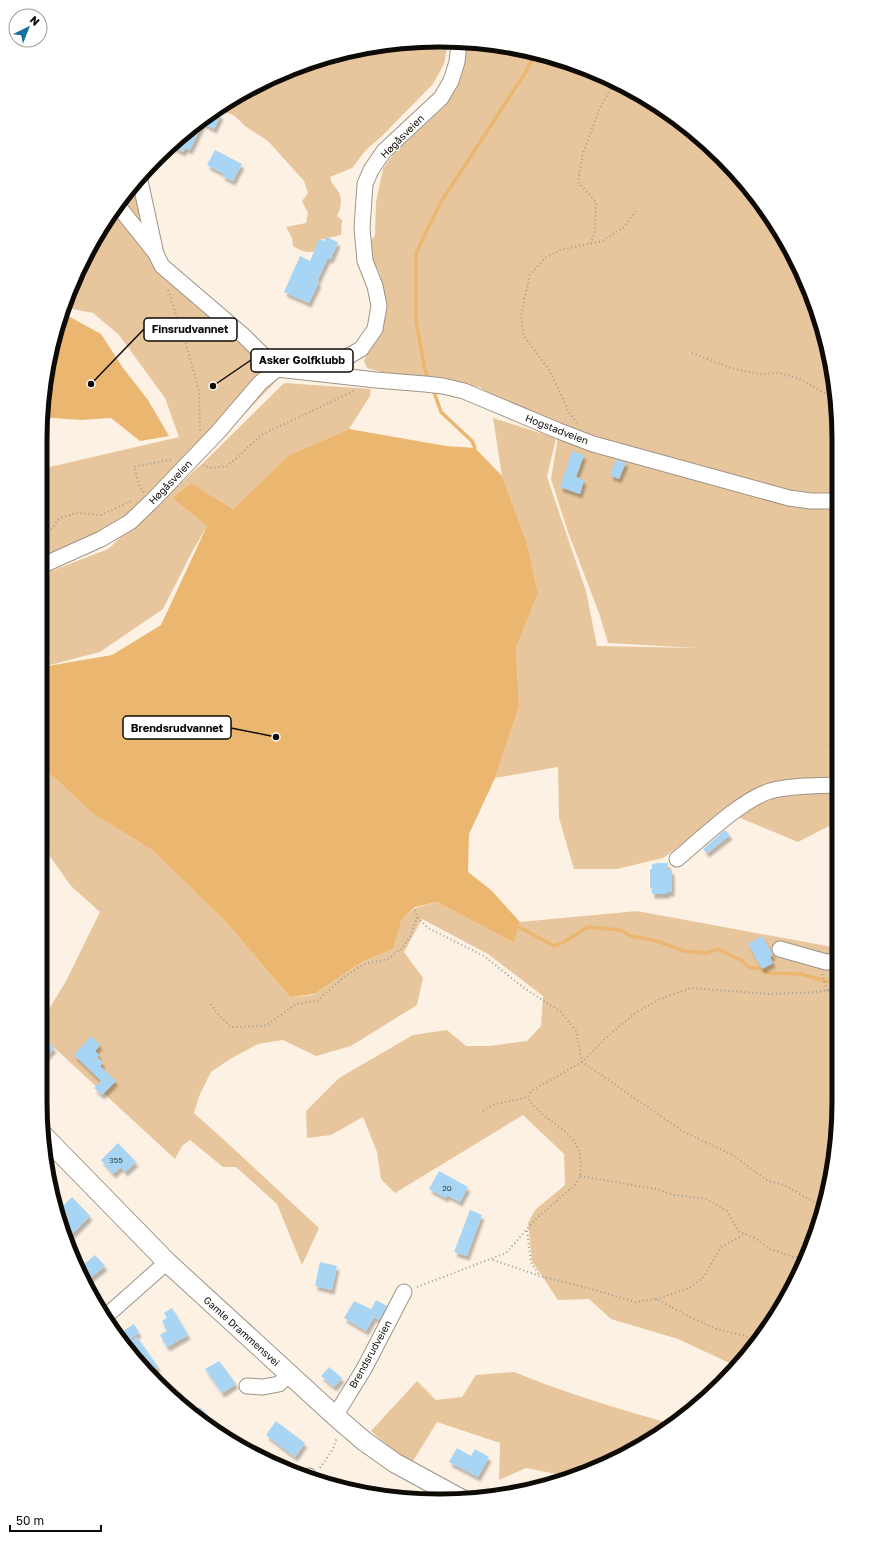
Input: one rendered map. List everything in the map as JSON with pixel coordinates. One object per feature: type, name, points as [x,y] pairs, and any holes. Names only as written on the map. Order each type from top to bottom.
[{"type":"main road","name":"Gamle Drammensvei","points":[[49,1141],[167,1262],[339,1419],[395,1463],[447,1494]]},
{"type":"street","name":"Høgåsveien","points":[[319,373],[362,349],[375,329],[379,306],[375,286],[365,261],[362,228],[366,184],[371,170],[384,151],[440,98],[451,81],[457,62],[458,48]]},
{"type":"street","points":[[141,185],[159,260]]},
{"type":"street","points":[[121,210],[159,260],[245,337],[277,369]]},
{"type":"street","name":"Høgåsveien","points":[[47,563],[101,539],[130,522],[196,455],[260,383],[277,369]]},
{"type":"street","name":"Hogstadveien","points":[[277,369],[443,386],[464,391],[585,441],[790,498],[811,501],[832,501]]},
{"type":"street","points":[[677,859],[723,820],[748,802],[769,791],[793,786],[832,785]]},
{"type":"street","points":[[780,949],[826,962],[832,962]]},
{"type":"street","points":[[109,1313],[167,1262]]},
{"type":"street","name":"Brendsrudveien","points":[[339,1419],[404,1292]]},
{"type":"street","points":[[247,1386],[263,1387],[279,1384],[289,1374]]},
{"type":"path","points":[[590,244],[595,229],[596,202],[578,182],[583,153],[599,110],[612,86]]},
{"type":"path","points":[[585,441],[584,431],[568,411],[549,370],[524,336],[521,315],[530,275],[544,258],[560,250],[602,241],[624,227],[636,211]]},
{"type":"path","points":[[159,260],[186,344],[199,391],[200,426],[196,455],[210,468],[227,466],[261,434],[355,390]]},
{"type":"path","points":[[692,353],[731,368],[759,374],[780,373],[802,380],[830,396]]},
{"type":"path","points":[[141,496],[146,494],[140,488],[134,467],[170,460]]},
{"type":"path","points":[[47,534],[60,518],[76,513],[102,514],[136,499]]},
{"type":"path","points":[[415,910],[417,917],[428,928],[484,956],[524,988],[561,1012],[576,1031],[582,1062],[684,1132],[732,1154],[766,1180],[784,1185],[818,1205]]},
{"type":"path","points":[[212,1004],[216,1012],[231,1028],[267,1025],[296,1004],[317,1001],[345,976],[364,964],[388,959],[402,948],[410,937],[417,917]]},
{"type":"path","points":[[822,974],[826,990]]},
{"type":"path","points":[[404,1292],[506,1253],[537,1218],[575,1185],[580,1176],[581,1165],[580,1154],[576,1144],[567,1133],[542,1114],[530,1102],[528,1097],[530,1091],[582,1062],[606,1038],[634,1014],[660,1000],[691,988],[769,994],[818,992],[826,990],[832,992]]},
{"type":"path","points":[[483,1111],[492,1106],[528,1097]]},
{"type":"path","points":[[580,1176],[656,1189],[674,1195],[706,1199],[727,1211],[738,1231],[755,1238],[770,1249],[793,1257],[800,1257]]},
{"type":"path","points":[[527,1231],[531,1262],[540,1276]]},
{"type":"path","points":[[491,1260],[540,1276],[635,1302],[656,1299],[689,1288],[703,1278],[721,1247],[746,1234]]},
{"type":"path","points":[[656,1299],[717,1329],[752,1339]]},
{"type":"path","points":[[314,1473],[317,1472],[333,1448],[339,1419]]},
{"type":"shaded area","points":[[447,47],[444,64],[433,84],[382,136],[366,150],[352,168],[330,177],[341,197],[337,216],[342,220],[341,235],[319,240],[315,251],[312,252],[304,251],[293,246],[292,238],[286,227],[306,223],[308,213],[302,201],[308,193],[304,181],[268,141],[245,126],[235,116],[224,111],[266,87],[313,68],[338,60],[388,50]]},
{"type":"shaded area","points":[[466,48],[491,50],[541,60],[566,68],[613,87],[636,100],[658,113],[698,144],[735,181],[766,221],[792,266],[811,313],[819,338],[829,388],[831,414],[832,751],[824,750],[832,751],[832,827],[829,826],[798,842],[726,812],[663,858],[617,869],[574,869],[559,818],[558,767],[495,778],[519,707],[516,648],[538,593],[527,543],[502,476],[493,418],[556,438],[547,477],[586,591],[597,646],[697,648],[608,643],[599,613],[568,532],[551,479],[558,437],[479,387],[392,375],[367,368],[364,361],[378,329],[384,293],[380,273],[375,265],[361,254],[375,235],[376,202],[383,169],[394,153],[444,107],[454,92],[462,74]]},
{"type":"shaded area","points":[[140,186],[161,266],[283,374],[194,466],[112,539],[47,567],[47,468],[179,437],[165,398],[119,335],[93,313],[70,308],[87,266],[100,243],[113,221]]},
{"type":"shaded area","points":[[67,315],[101,334],[123,368],[148,400],[169,436],[140,441],[111,418],[81,420],[48,418],[50,388],[60,338]]},
{"type":"shaded area","points":[[284,383],[371,389],[370,396],[349,429],[289,455],[233,509],[191,483],[172,498],[207,526],[163,609],[100,652],[47,666],[47,573],[108,549],[202,464]]},
{"type":"shaded area","points":[[349,429],[446,446],[475,448],[502,476],[527,543],[538,593],[516,648],[519,707],[495,778],[469,834],[468,872],[491,890],[520,922],[514,943],[437,902],[415,907],[402,919],[393,949],[360,963],[315,994],[290,997],[225,921],[152,850],[92,813],[47,771],[47,666],[112,655],[161,625],[207,526],[172,498],[191,483],[233,509],[289,455]]},
{"type":"shaded area","points":[[47,771],[92,813],[152,850],[225,921],[290,997],[314,995],[360,963],[393,949],[402,919],[415,908],[437,902],[514,943],[520,922],[637,911],[832,947],[832,1102],[829,1153],[819,1203],[802,1252],[792,1275],[766,1320],[731,1364],[678,1339],[611,1319],[589,1299],[558,1300],[532,1261],[528,1223],[535,1210],[565,1185],[564,1154],[523,1115],[395,1193],[381,1179],[377,1152],[363,1117],[331,1135],[307,1138],[306,1111],[339,1078],[413,1035],[447,1030],[466,1046],[490,1046],[527,1041],[541,1026],[543,996],[488,954],[422,919],[404,952],[423,978],[417,1005],[351,1046],[316,1056],[283,1040],[258,1044],[230,1059],[211,1072],[200,1094],[194,1113],[319,1228],[302,1265],[277,1204],[236,1167],[223,1167],[190,1140],[182,1146],[175,1159],[48,1042],[48,1011],[66,981],[100,912],[71,886],[47,852]]},
{"type":"shaded area","points":[[514,1372],[592,1400],[666,1422],[613,1454],[566,1473],[561,1475],[526,1468],[499,1480],[500,1443],[437,1422],[410,1466],[371,1431],[417,1381],[436,1400],[462,1397],[476,1375]]},
{"type":"building","points":[[219,114],[221,115],[214,129],[206,124]]},
{"type":"building","points":[[200,129],[190,150],[185,148],[183,152],[176,149]]},
{"type":"building","points":[[215,150],[242,164],[233,181],[222,176],[224,174],[207,165]]},
{"type":"building","points":[[326,237],[338,242],[331,259],[328,258],[317,281],[319,282],[309,303],[284,292],[300,256],[310,261],[319,239],[324,241]]},
{"type":"building","points":[[572,451],[584,455],[576,477],[584,480],[580,494],[560,487]]},
{"type":"building","points":[[616,460],[626,462],[619,479],[610,475]]},
{"type":"building","points":[[725,830],[730,835],[707,853],[703,849]]},
{"type":"building","points":[[668,863],[668,870],[672,870],[672,892],[667,892],[667,894],[652,894],[652,888],[650,888],[650,869],[652,869],[652,864]]},
{"type":"building","points":[[762,936],[773,955],[770,957],[773,963],[762,969],[748,944]]},
{"type":"building","points":[[91,1036],[100,1045],[95,1051],[99,1055],[97,1057],[103,1063],[100,1066],[116,1081],[102,1095],[94,1088],[101,1081],[74,1055]]},
{"type":"building","points":[[47,1041],[54,1048],[47,1056]]},
{"type":"building","points":[[118,1143],[136,1162],[125,1172],[121,1167],[113,1174],[101,1160]]},
{"type":"building","points":[[439,1171],[468,1187],[460,1202],[447,1195],[446,1198],[429,1189]]},
{"type":"building","points":[[72,1197],[90,1216],[71,1235],[65,1219],[68,1216],[61,1208]]},
{"type":"building","points":[[470,1210],[482,1215],[467,1256],[454,1252]]},
{"type":"building","points":[[95,1255],[105,1266],[89,1279],[83,1265]]},
{"type":"building","points":[[320,1262],[337,1266],[332,1290],[315,1286]]},
{"type":"building","points":[[376,1300],[387,1306],[379,1320],[374,1317],[366,1331],[344,1318],[354,1301],[371,1309]]},
{"type":"building","points":[[172,1308],[188,1335],[167,1347],[160,1335],[167,1331],[162,1321],[167,1318],[164,1313]]},
{"type":"building","points":[[134,1324],[139,1333],[129,1340],[123,1331]]},
{"type":"building","points":[[137,1337],[158,1367],[154,1370],[130,1342]]},
{"type":"building","points":[[219,1361],[236,1384],[222,1393],[205,1369]]},
{"type":"building","points":[[329,1367],[342,1378],[334,1387],[321,1376]]},
{"type":"building","points":[[200,1407],[218,1425],[201,1413],[197,1410]]},
{"type":"building","points":[[276,1421],[305,1443],[295,1457],[266,1435]]},
{"type":"building","points":[[457,1448],[471,1456],[475,1449],[489,1457],[478,1477],[449,1462]]},
{"type":"waterway","points":[[430,381],[425,370],[416,321],[416,253],[441,202],[525,73],[533,58]]},
{"type":"waterway","points":[[433,389],[441,412],[472,441],[475,448]]},
{"type":"waterway","points":[[519,927],[554,946],[564,942],[588,927],[620,930],[631,936],[657,941],[684,951],[706,953],[719,949],[733,957],[740,959],[750,968],[758,968],[768,973],[801,974],[832,983]]},
{"type":"place","name":"Finsrudvannet","points":[[91,384]]},
{"type":"place","name":"Asker Golfklubb","points":[[213,386]]},
{"type":"place","name":"Brendsrudvannet","points":[[276,737]]}]
